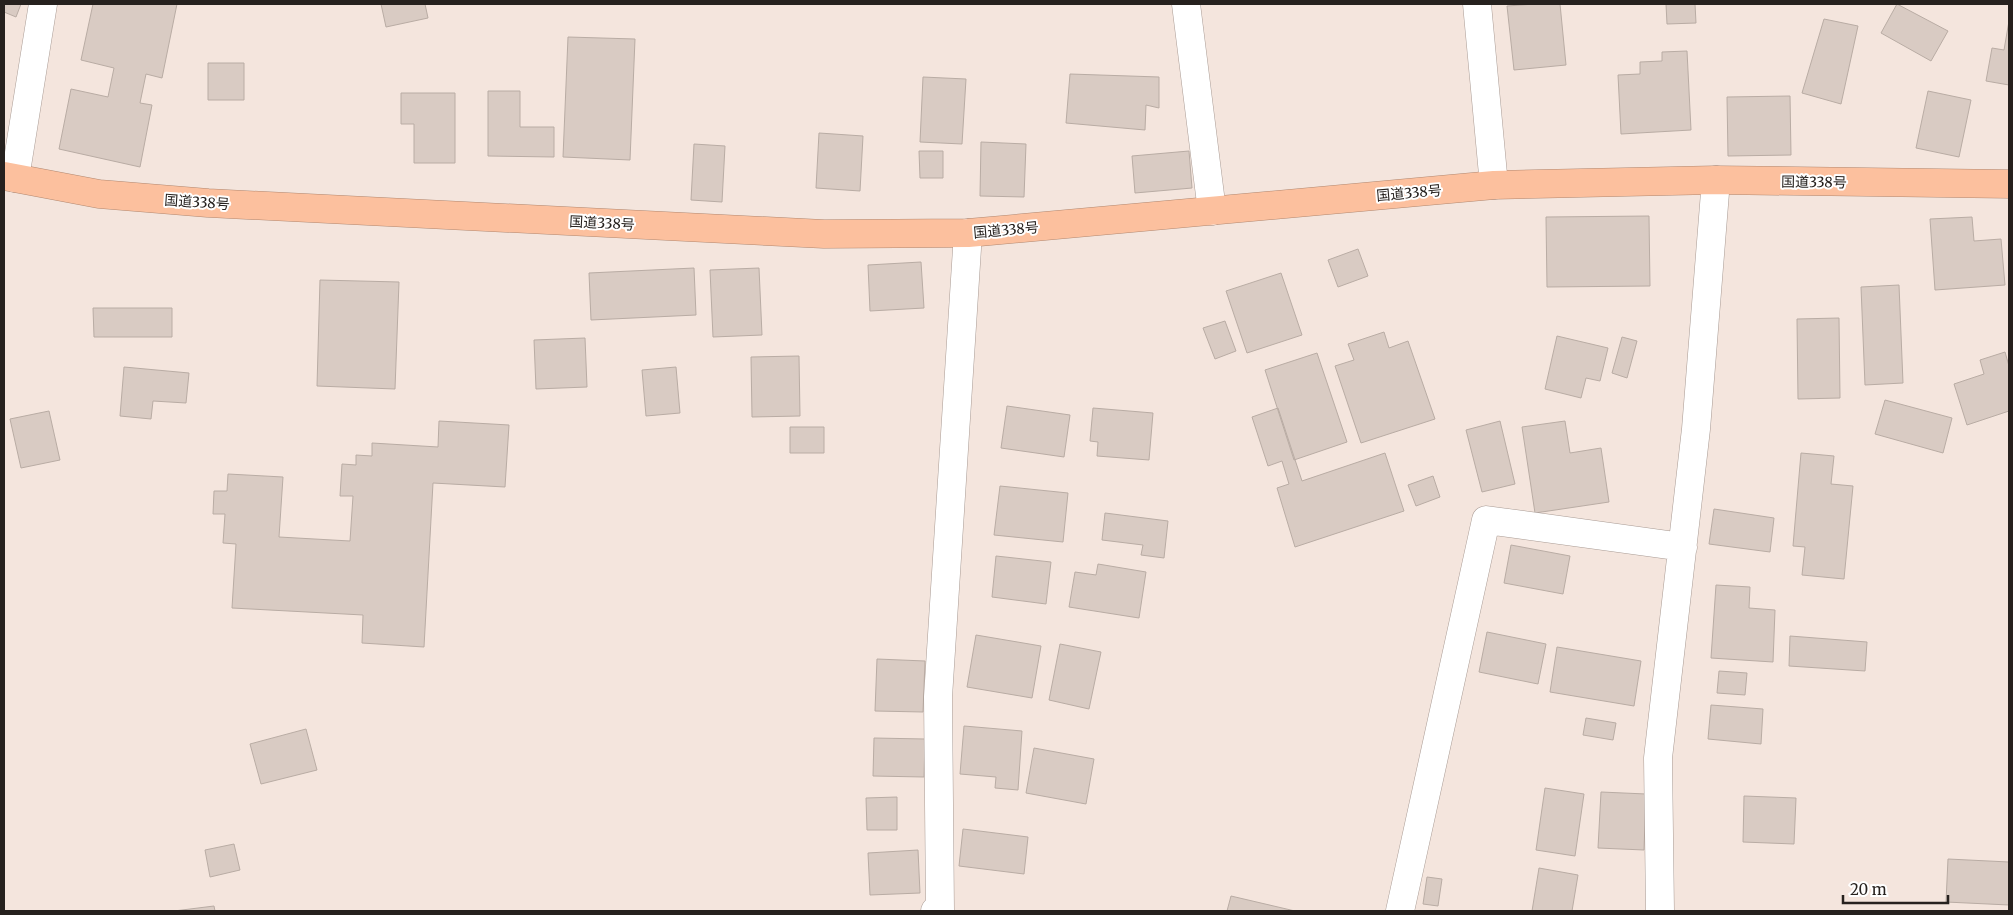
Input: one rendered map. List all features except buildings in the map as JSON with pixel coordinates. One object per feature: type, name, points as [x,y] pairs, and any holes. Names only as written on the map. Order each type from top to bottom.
[{"type":"highway","name":"国道338号","points":[[9,177],[99,194],[208,203],[814,233],[968,233],[1494,185],[1716,180],[2009,184]]},
{"type":"street","points":[[9,177],[43,4]]},
{"type":"street","points":[[1186,4],[1212,211]]},
{"type":"street","points":[[1477,4],[1494,185]]},
{"type":"street","points":[[1660,911],[1658,758],[1696,429],[1716,180]]},
{"type":"street","points":[[935,911],[940,910],[938,697],[968,233]]},
{"type":"street","points":[[1400,911],[1486,520],[1683,547]]}]
